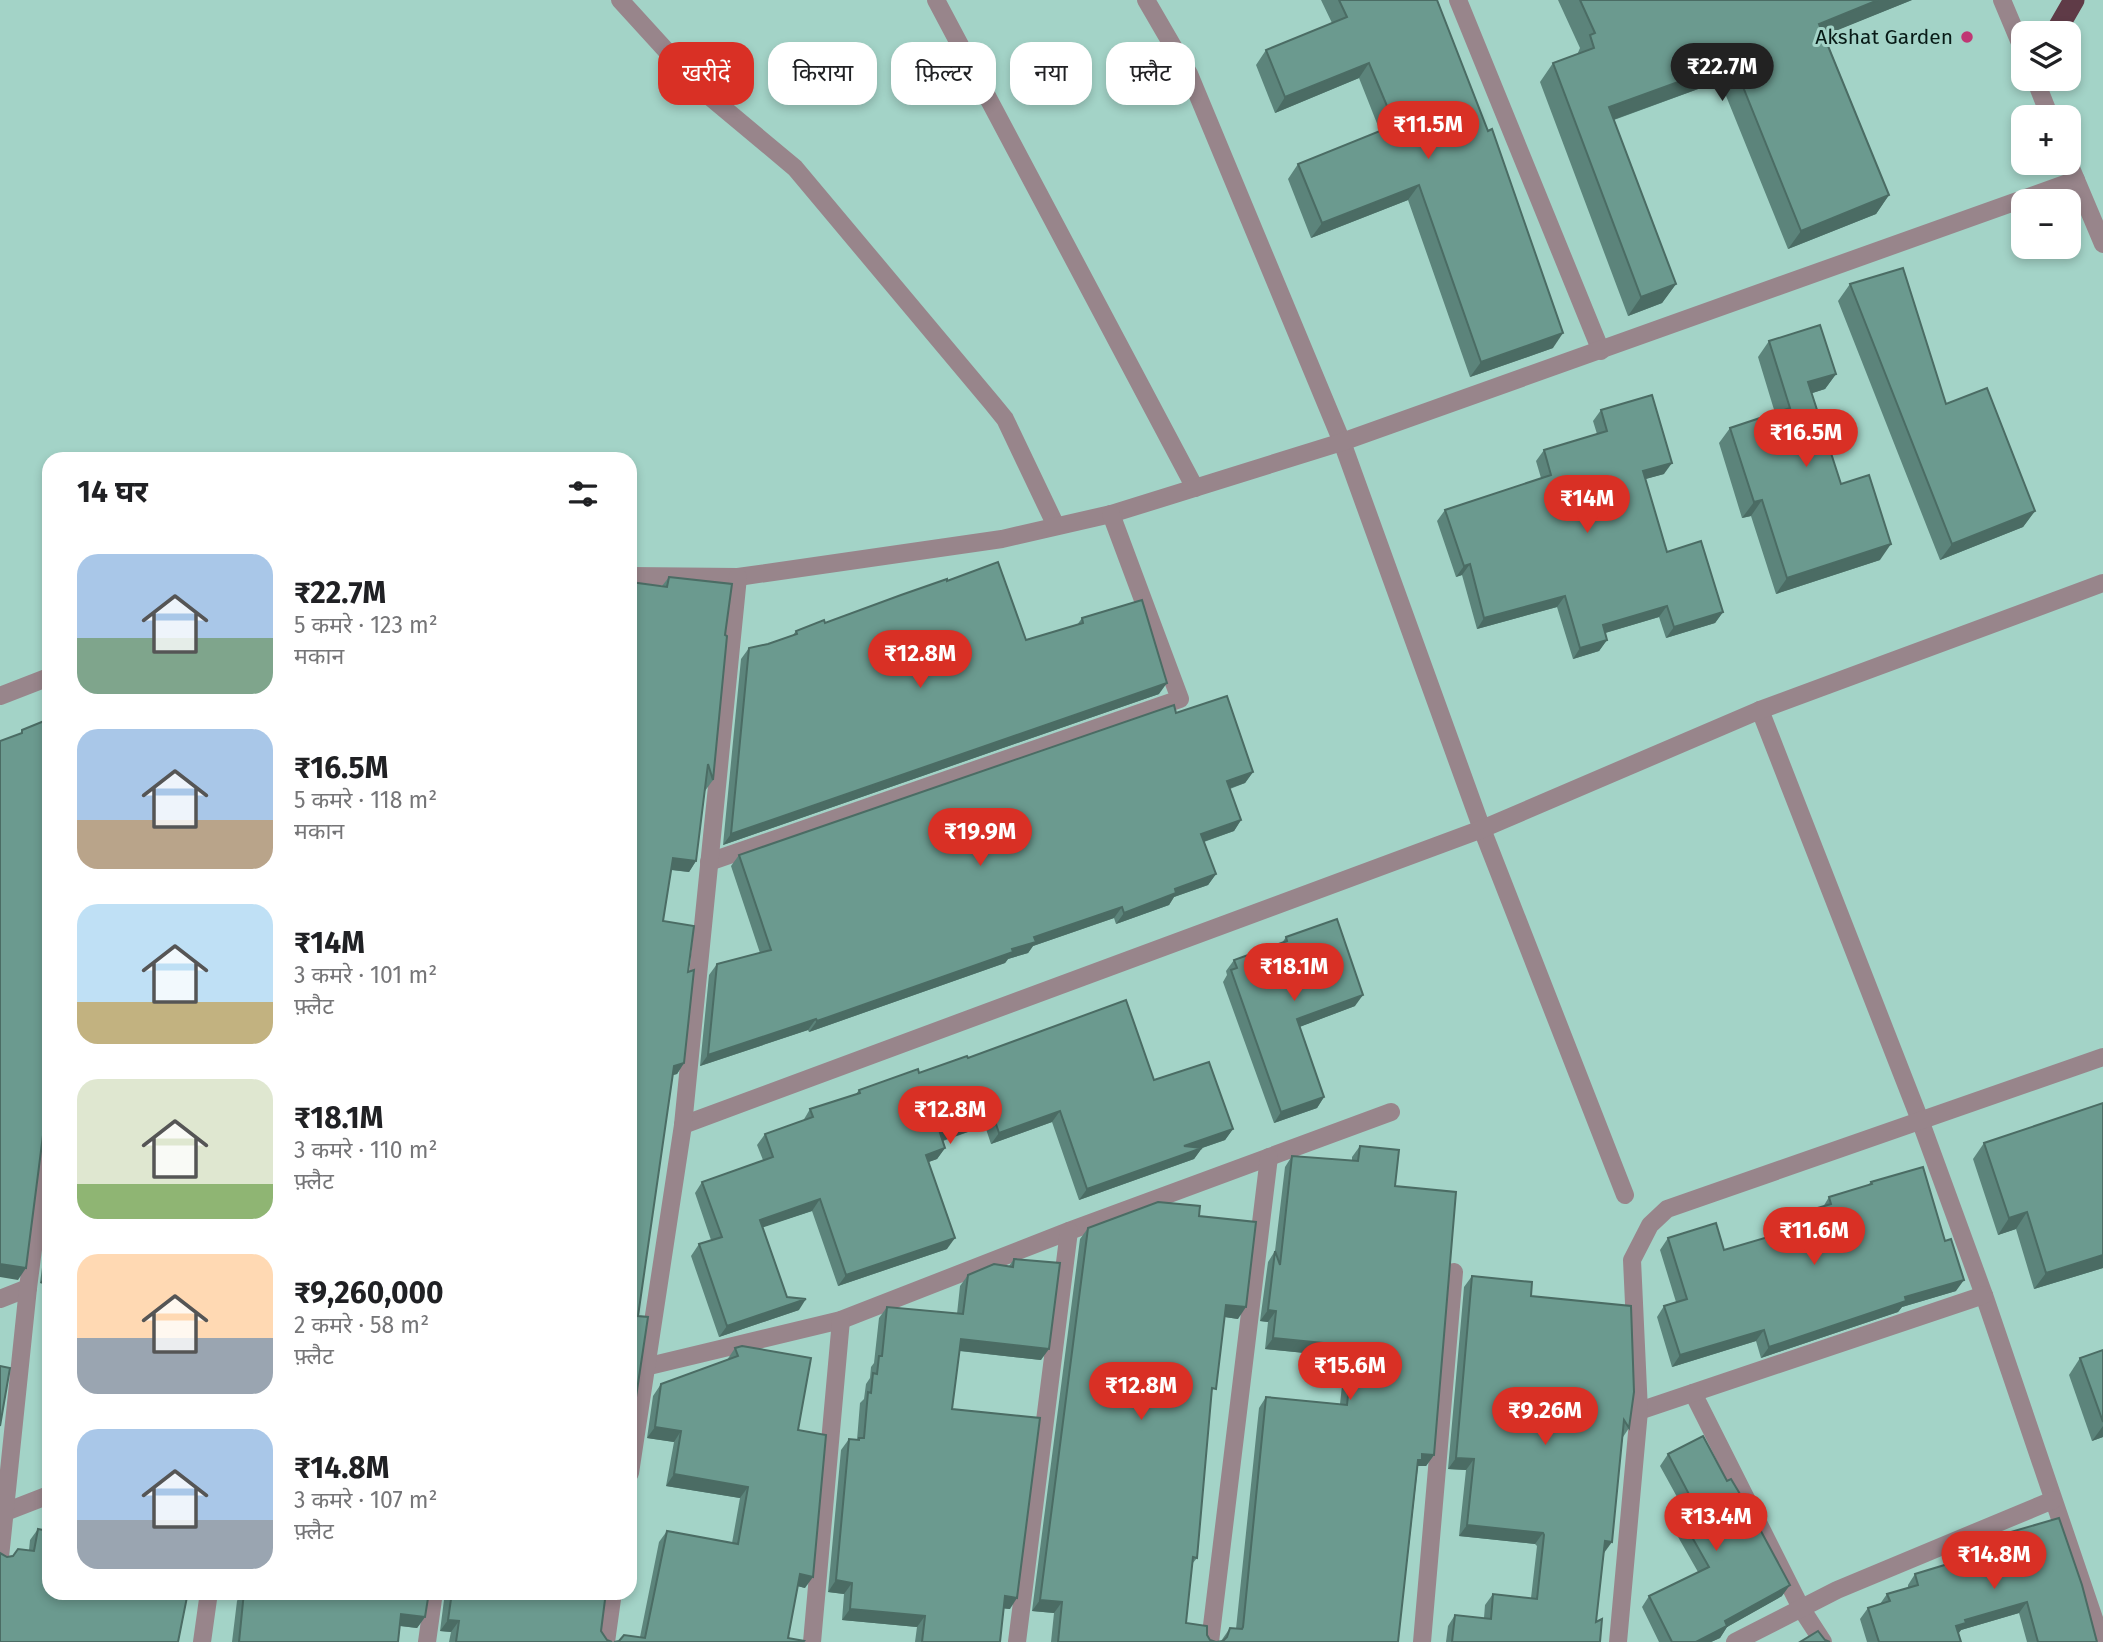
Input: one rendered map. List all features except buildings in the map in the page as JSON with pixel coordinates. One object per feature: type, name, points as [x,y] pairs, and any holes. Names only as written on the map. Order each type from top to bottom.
[{"type":"highway","points":[[2062,21],[2074,0]]},
{"type":"street","points":[[620,0],[703,91],[795,168],[992,403],[1005,419],[1056,526]]},
{"type":"street","points":[[936,0],[1195,488]]},
{"type":"street","points":[[1146,0],[1189,74],[1342,443],[1482,829],[1625,1195]]},
{"type":"street","points":[[1458,0],[1601,351]]},
{"type":"street","points":[[2002,0],[2011,21]]},
{"type":"street","points":[[2074,175],[2103,244]]},
{"type":"street","points":[[637,576],[738,577],[1002,539],[1111,514],[1342,443],[2076,180]]},
{"type":"street","points":[[709,862],[1180,699],[1111,514]]},
{"type":"street","points":[[637,1424],[683,1125],[738,577]]},
{"type":"street","points":[[683,1125],[1482,829],[1760,710],[2103,583]]},
{"type":"street","points":[[0,696],[42,680]]},
{"type":"street","points":[[1760,710],[1920,1119],[1984,1296],[2102,1642]]},
{"type":"street","points":[[1620,1640],[1639,1411],[1632,1260],[1650,1225],[1667,1209],[2103,1057]]},
{"type":"street","points":[[645,1367],[841,1320],[1069,1231],[1391,1112]]},
{"type":"street","points":[[1210,1642],[1269,1157]]},
{"type":"street","points":[[0,1557],[42,1179]]},
{"type":"street","points":[[1017,1642],[1069,1231]]},
{"type":"street","points":[[1422,1642],[1454,1272]]},
{"type":"street","points":[[0,1299],[28,1288]]},
{"type":"street","points":[[1639,1411],[1984,1296]]},
{"type":"street","points":[[812,1642],[841,1320]]},
{"type":"street","points":[[1693,1393],[1801,1608],[1823,1642]]},
{"type":"street","points":[[3,1512],[42,1497]]},
{"type":"street","points":[[1735,1642],[1837,1590],[2053,1500]]},
{"type":"street","points":[[202,1642],[208,1600]]},
{"type":"street","points":[[427,1642],[433,1600]]},
{"type":"street","points":[[606,1642],[612,1600]]},
{"type":"place","name":"Akshat Garden","points":[[1967,37]]}]
